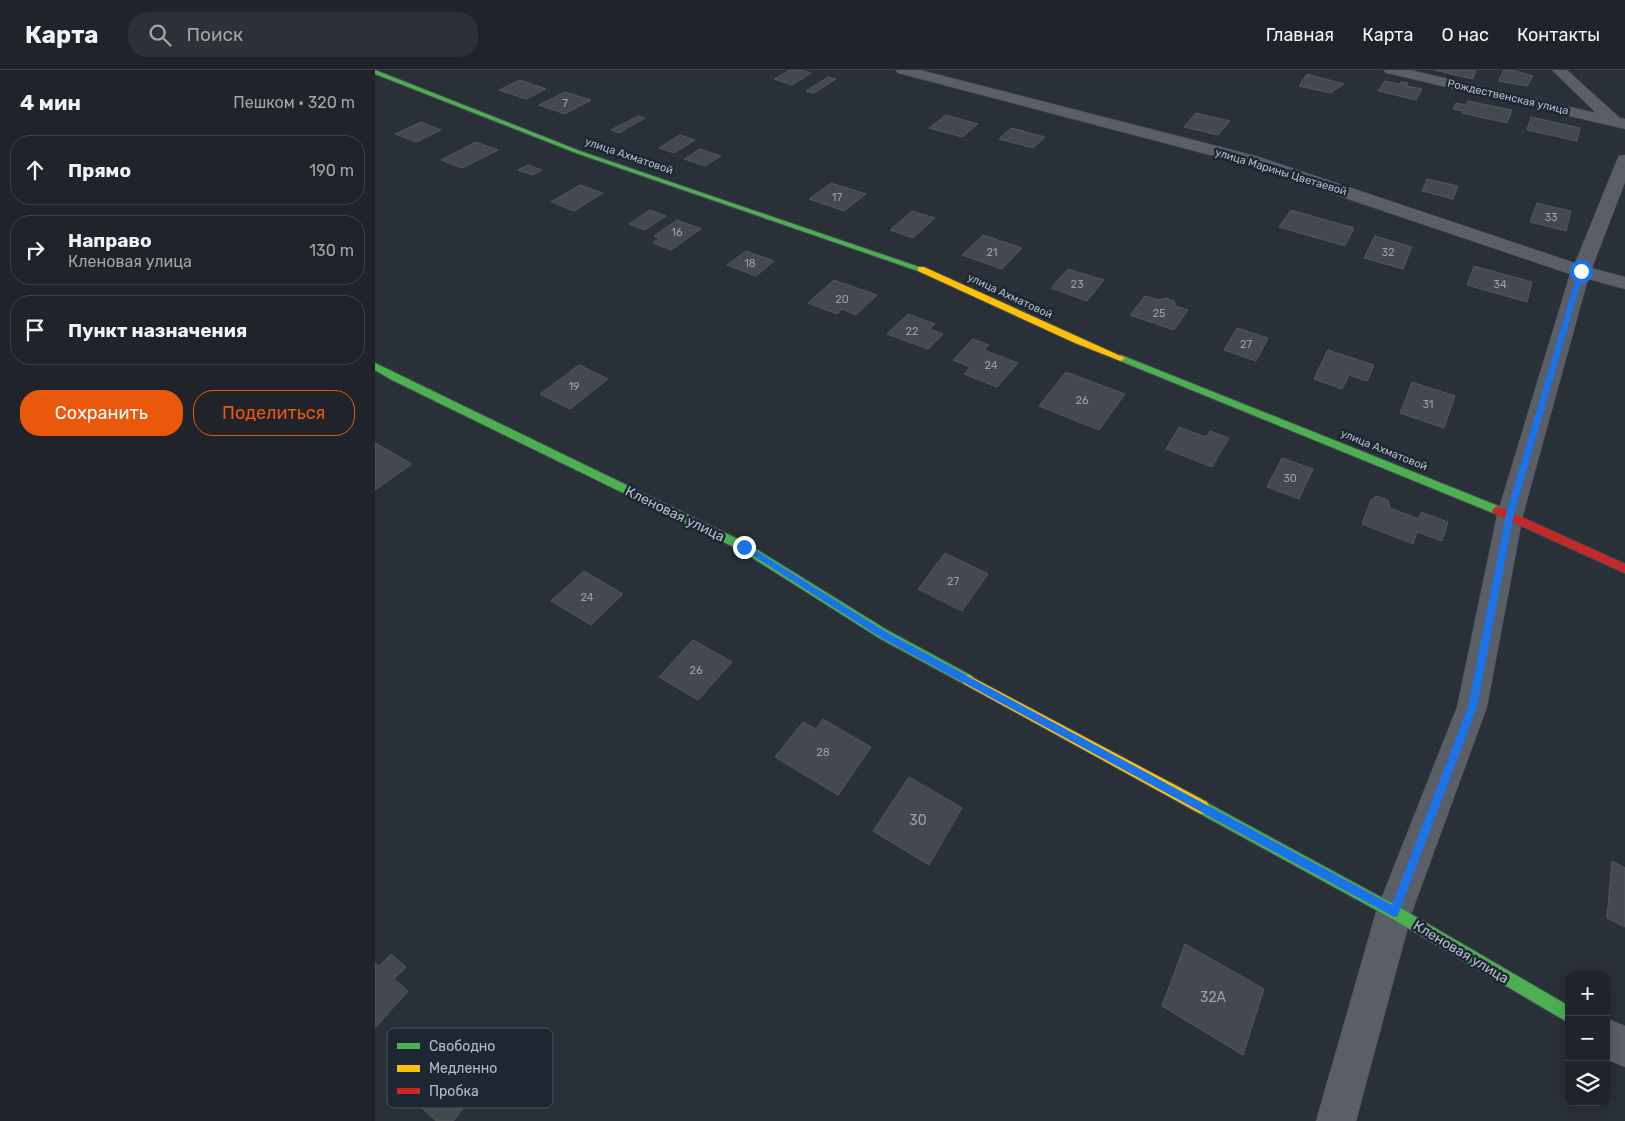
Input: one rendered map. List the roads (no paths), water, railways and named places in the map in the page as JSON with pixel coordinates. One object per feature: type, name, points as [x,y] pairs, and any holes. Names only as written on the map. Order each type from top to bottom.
[{"type":"street","name":"улица Марины Цветаевой","points":[[903,70],[1250,160],[1625,284]]},
{"type":"street","name":"Рождественская улица","points":[[1391,70],[1620,123]]},
{"type":"street","points":[[1559,70],[1620,123],[1625,137]]},
{"type":"street","name":"улица Ахматовой","points":[[375,72],[578,152],[925,270],[1079,341],[1510,514],[1625,569]]},
{"type":"street","points":[[1336,1121],[1394,912],[1472,707],[1510,514],[1581,271],[1625,160]]},
{"type":"street","name":"Кленовая улица","points":[[375,366],[393,377],[744,547],[883,634],[1394,912],[1565,1013]]},
{"type":"street","points":[[1610,1039],[1625,1048]]}]
